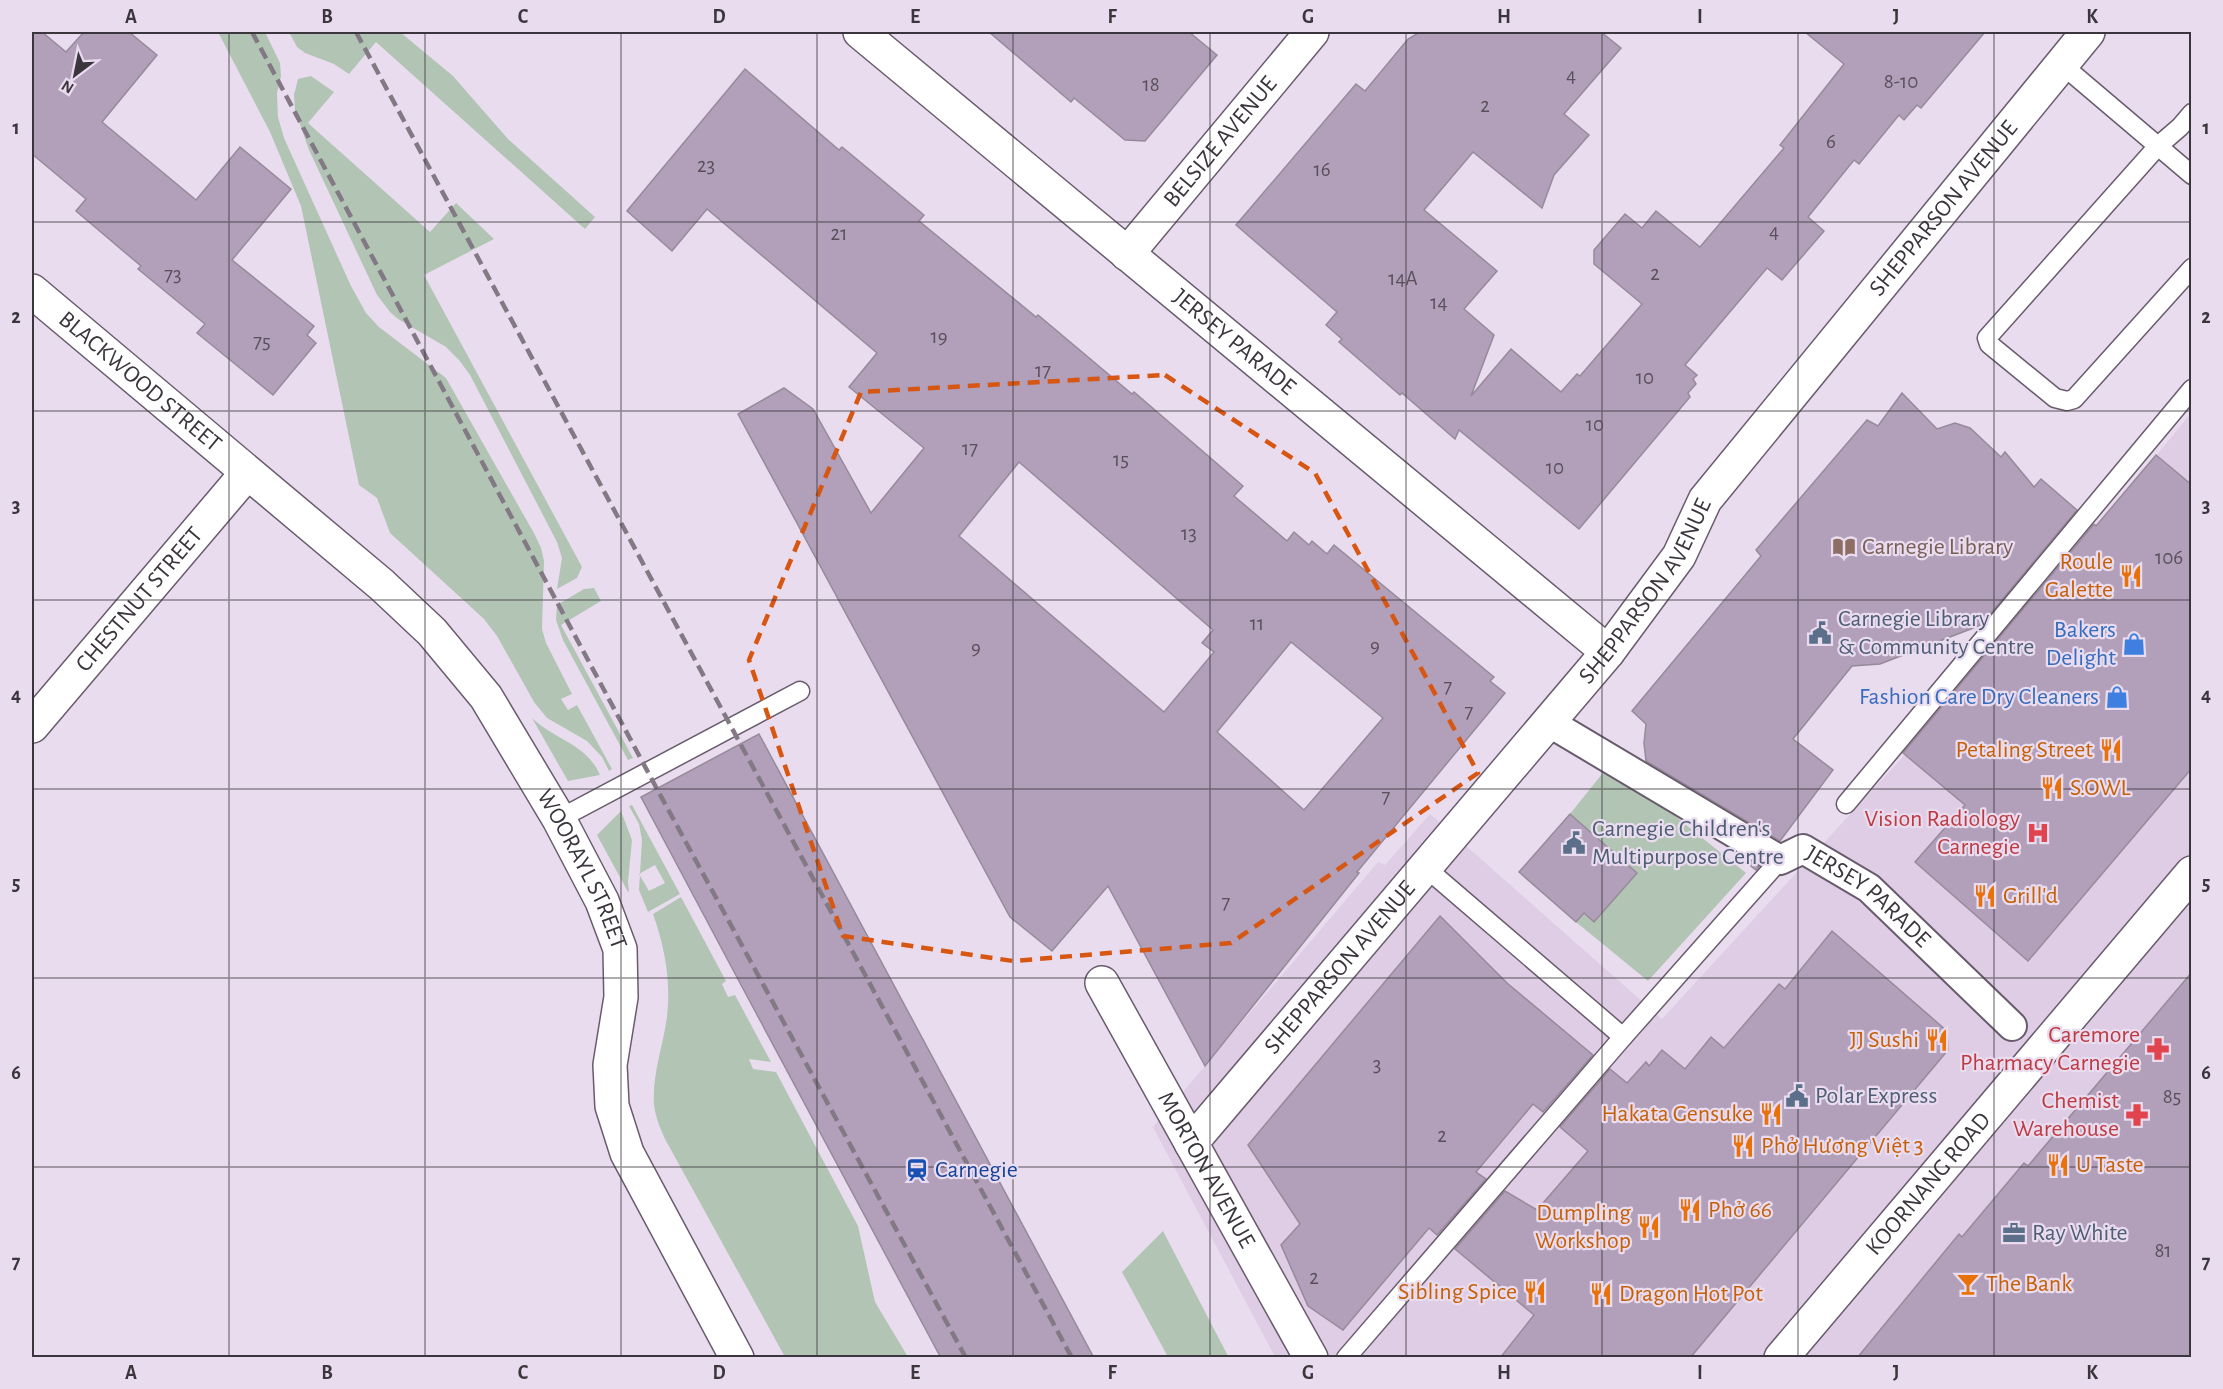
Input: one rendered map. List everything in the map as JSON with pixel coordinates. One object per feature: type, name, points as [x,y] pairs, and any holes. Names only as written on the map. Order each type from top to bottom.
[{"type":"street","name":"JERSEY PARADE","points":[[860,32],[1608,652]]},
{"type":"street","name":"BELSIZE AVENUE","points":[[1127,254],[1312,32]]},
{"type":"street","name":"SHEPPARSON AVENUE","points":[[1191,1143],[1608,652],[1679,556],[1705,500],[2060,63],[2088,32]]},
{"type":"street","name":"BLACKWOOD STREET","points":[[32,291],[247,472]]},
{"type":"street","name":"CHESTNUT STREET","points":[[32,726],[247,472]]},
{"type":"street","name":"WOORAYL STREET","points":[[247,472],[382,585],[432,632],[486,697],[559,819],[602,901],[620,949],[621,997],[610,1065],[612,1106],[627,1153],[736,1358]]},
{"type":"street","name":"JERSEY PARADE","points":[[1550,723],[1780,860],[1803,849],[1869,888],[2012,1026]]},
{"type":"street","name":"KOORNANG ROAD","points":[[1781,1358],[2192,873]]},
{"type":"street","name":"MORTON AVENUE","points":[[1102,983],[1311,1358]]},
{"type":"lane","points":[[2060,63],[2192,175]]},
{"type":"lane","points":[[2192,114],[2180,128],[2158,146],[1987,338],[1989,344],[2055,398],[2067,401],[2074,399],[2192,268]]},
{"type":"lane","points":[[1846,804],[2192,389]]},
{"type":"lane","points":[[559,819],[800,690]]},
{"type":"lane","points":[[1346,1358],[1623,1037],[1780,860]]},
{"type":"lane","points":[[1426,868],[1623,1037]]},
{"type":"highlighted area","points":[[1165,375],[1315,473],[1478,773],[1231,943],[1013,961],[843,936],[749,660],[861,392]]},
{"type":"shaded area","points":[[2191,413],[2191,1357],[1275,1357],[1153,1127],[1378,862],[1385,865],[1430,814],[1662,1019],[1969,685]]},
{"type":"green space","points":[[218,32],[265,32],[280,63],[281,76],[277,93],[278,117],[284,138],[351,286],[366,313],[379,327],[446,378],[535,535],[544,561],[542,629],[546,643],[572,694],[561,699],[568,710],[577,705],[612,769],[609,771],[602,757],[587,741],[547,718],[534,702],[497,636],[484,619],[390,533],[377,498],[359,485],[301,206],[270,132]]},
{"type":"green space","points":[[289,32],[400,32],[453,76],[508,139],[595,217],[585,229],[376,42],[349,74],[334,64],[305,53],[297,47]]},
{"type":"green space","points":[[311,76],[334,92],[308,123],[430,232],[456,203],[494,239],[424,275],[582,567],[577,578],[557,589],[562,558],[557,542],[470,375],[446,347],[398,319],[377,295],[309,150],[295,110],[294,95],[298,79]]},
{"type":"green space","points":[[594,588],[601,601],[561,625],[633,758],[628,760],[563,640],[556,620],[557,605],[584,589]]},
{"type":"green space","points":[[532,718],[579,749],[587,756],[600,775],[568,781]]},
{"type":"green space","points":[[1610,764],[1746,873],[1648,981],[1576,922],[1583,913],[1594,922],[1637,873],[1570,814]]},
{"type":"green space","points":[[632,805],[680,894],[648,912],[639,890],[640,875],[649,891],[665,883],[655,865],[640,873],[642,840],[639,824],[629,806]]},
{"type":"green space","points":[[621,811],[632,840],[628,892],[597,835]]},
{"type":"green space","points":[[681,897],[726,981],[722,984],[728,997],[735,995],[771,1062],[749,1059],[753,1069],[776,1072],[858,1226],[875,1302],[908,1357],[785,1357],[665,1139],[655,1113],[654,1093],[667,1017],[668,990],[664,952],[653,914]]},
{"type":"green space","points":[[1163,1231],[1228,1356],[1168,1357],[1122,1272]]},
{"type":"building","points":[[32,32],[42,32],[66,52],[84,32],[129,32],[157,55],[102,122],[196,200],[240,147],[291,189],[232,260],[314,326],[307,335],[316,343],[273,395],[197,333],[205,324],[138,269],[141,266],[76,211],[86,199],[32,154]]},
{"type":"building","points":[[989,32],[1189,32],[1217,55],[1145,141],[1125,140],[1074,98],[1071,102]]},
{"type":"building","points":[[1420,32],[1601,32],[1621,48],[1564,114],[1589,135],[1554,175],[1542,208],[1473,152],[1424,210],[1497,271],[1464,309],[1494,335],[1471,396],[1511,349],[1561,392],[1577,374],[1580,376],[1642,304],[1594,264],[1594,250],[1625,214],[1642,228],[1656,211],[1700,247],[1784,148],[1780,145],[1844,64],[1805,32],[1985,32],[1921,108],[1917,105],[1904,120],[1899,115],[1859,164],[1854,160],[1808,217],[1824,231],[1782,280],[1767,268],[1685,365],[1697,375],[1693,379],[1696,384],[1688,393],[1690,397],[1579,529],[1459,430],[1455,439],[1339,342],[1342,339],[1326,325],[1337,312],[1236,225],[1356,84],[1365,91],[1408,39]]},
{"type":"building","points":[[745,69],[839,150],[842,147],[924,215],[919,221],[1036,317],[1038,315],[1132,394],[1134,392],[1243,486],[1234,496],[1287,541],[1294,532],[1309,545],[1312,541],[1327,554],[1334,545],[1494,677],[1490,681],[1505,693],[1357,872],[1359,873],[1205,1066],[1108,886],[1052,951],[1010,917],[738,414],[784,388],[813,409],[871,513],[924,448],[849,387],[877,353],[707,209],[672,251],[627,211]],"holes":[[[1019,462],[1213,630],[1202,643],[1214,652],[1164,712],[959,536]],[[1291,642],[1383,718],[1304,810],[1217,732]]]},
{"type":"building","name":"Carnegie Library & Community Centre","points":[[1902,393],[1937,429],[1955,423],[1970,428],[2001,457],[2005,452],[2034,487],[2041,479],[2077,510],[1981,625],[1880,664],[1852,666],[1793,739],[1833,770],[1780,841],[1646,761],[1644,743],[1646,724],[1632,711],[1761,556],[1756,550],[1867,420],[1878,426]]},
{"type":"building","points":[[2156,455],[2192,485],[2192,768],[2028,961],[1915,862],[1965,805],[1903,753],[2094,524],[2096,526]]},
{"type":"building","name":"Carnegie","points":[[759,734],[1094,1358],[941,1358],[641,797]]},
{"type":"building","name":"Carnegie Children's Multipurpose Centre","points":[[1570,814],[1637,873],[1594,922],[1584,913],[1576,922],[1519,872]]},
{"type":"building","points":[[1729,849],[1759,867],[1756,870]]},
{"type":"building","points":[[1440,916],[1507,983],[1593,1055],[1543,1112],[1533,1104],[1476,1172],[1486,1179],[1437,1235],[1429,1228],[1343,1330],[1308,1306],[1281,1245],[1300,1224],[1248,1145]]},
{"type":"building","points":[[1832,931],[1947,1031],[1948,1050],[1690,1358],[1500,1358],[1534,1315],[1455,1249],[1505,1191],[1537,1210],[1588,1151],[1560,1127],[1610,1069],[1627,1083],[1646,1062],[1649,1066],[1662,1050],[1685,1069],[1711,1037],[1724,1048],[1779,984],[1785,989]]},
{"type":"building","points":[[2192,972],[2192,1358],[1857,1358],[1959,1234],[1962,1237],[2024,1163],[2028,1166]]},
{"type":"railway","points":[[252,32],[657,789],[966,1358]]},
{"type":"railway","points":[[356,32],[1072,1358]]},
{"type":"place","name":"Carnegie Library","points":[[1844,547]]},
{"type":"place","name":"Roule Galette","points":[[2131,576]]},
{"type":"place","name":"Carnegie Library & Community Centre","points":[[1820,633]]},
{"type":"place","name":"Bakers Delight","points":[[2134,644]]},
{"type":"place","name":"Fashion Care Dry Cleaners","points":[[2117,697]]},
{"type":"place","name":"Petaling Street","points":[[2111,750]]},
{"type":"place","name":"S.OWL","points":[[2052,788]]},
{"type":"place","name":"Vision Radiology Carnegie","points":[[2038,833]]},
{"type":"place","name":"Carnegie Children's Multipurpose Centre","points":[[1574,843]]},
{"type":"place","name":"Grill'd","points":[[1985,896]]},
{"type":"place","name":"JJ Sushi","points":[[1937,1040]]},
{"type":"place","name":"Caremore Pharmacy Carnegie","points":[[2158,1049]]},
{"type":"place","name":"Polar Express","points":[[1797,1096]]},
{"type":"place","name":"Hakata Gensuke","points":[[1771,1114]]},
{"type":"place","name":"Chemist Warehouse","points":[[2137,1115]]},
{"type":"place","name":"Phở Hương Việt 3","points":[[1743,1146]]},
{"type":"place","name":"U Taste","points":[[2058,1165]]},
{"type":"place","name":"Carnegie","points":[[917,1170]]},
{"type":"place","name":"Phở 66","points":[[1690,1210]]},
{"type":"place","name":"Dumpling Workshop","points":[[1649,1227]]},
{"type":"place","name":"Ray White","points":[[2014,1233]]},
{"type":"place","name":"The Bank","points":[[1968,1284]]},
{"type":"place","name":"Sibling Spice","points":[[1535,1292]]},
{"type":"place","name":"Dragon Hot Pot","points":[[1601,1294]]}]
